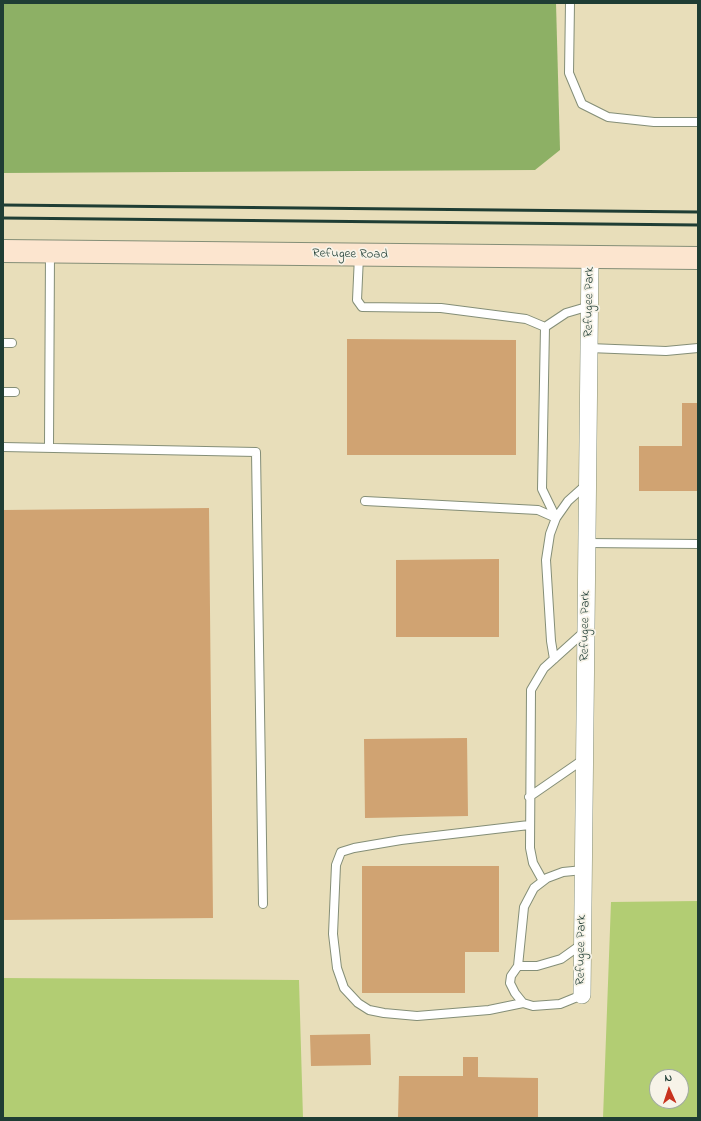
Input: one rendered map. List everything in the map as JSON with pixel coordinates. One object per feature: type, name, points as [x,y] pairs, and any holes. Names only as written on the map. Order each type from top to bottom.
[{"type":"main road","name":"Refugee Road","points":[[3,252],[698,258]]},
{"type":"street","name":"Refugee Park","points":[[582,995],[590,257]]},
{"type":"lane","points":[[570,3],[570,73],[582,104],[608,118],[654,122],[698,122]]},
{"type":"lane","points":[[49,446],[50,252]]},
{"type":"lane","points":[[359,256],[356,300],[362,307],[441,308],[526,319],[545,327]]},
{"type":"lane","points":[[545,327],[566,313],[590,306]]},
{"type":"lane","points":[[545,327],[542,489],[556,518]]},
{"type":"lane","points":[[3,342],[12,343]]},
{"type":"lane","points":[[589,348],[666,351],[698,348]]},
{"type":"lane","points":[[3,392],[14,392]]},
{"type":"lane","points":[[3,447],[49,446],[256,452],[263,904]]},
{"type":"lane","points":[[554,659],[546,560],[550,534],[556,518],[568,501],[588,483]]},
{"type":"lane","points":[[365,501],[538,510],[556,518]]},
{"type":"lane","points":[[587,544],[698,544]]},
{"type":"lane","points":[[542,881],[533,863],[529,825],[531,690],[544,668],[586,630]]},
{"type":"lane","points":[[529,798],[585,759]]},
{"type":"lane","points":[[529,825],[402,840],[354,848],[341,852],[336,865],[333,934],[337,968],[344,988],[358,1003],[369,1010],[384,1013],[417,1016],[489,1010],[522,1003],[533,1006],[560,1004],[582,995]]},
{"type":"lane","points":[[522,1003],[510,984],[511,976],[518,966],[524,907],[534,888],[542,881],[563,872],[583,870]]},
{"type":"lane","points":[[518,966],[536,966],[561,959],[582,944]]},
{"type":"green space","points":[[3,3],[556,3],[560,150],[535,170],[3,173]]},
{"type":"green space","points":[[698,901],[698,1118],[603,1118],[611,902]]},
{"type":"green space","points":[[3,978],[299,980],[303,1118],[3,1118]]},
{"type":"building","points":[[347,339],[516,340],[516,455],[347,455]]},
{"type":"building","points":[[682,403],[698,403],[698,491],[639,491],[639,446],[682,446]]},
{"type":"building","points":[[209,508],[213,918],[3,920],[3,510]]},
{"type":"building","points":[[499,559],[499,637],[396,637],[396,560]]},
{"type":"building","points":[[467,738],[468,816],[365,818],[364,739]]},
{"type":"building","points":[[362,866],[499,866],[499,952],[465,952],[465,993],[362,993]]},
{"type":"building","points":[[370,1034],[371,1065],[311,1066],[310,1035]]},
{"type":"building","points":[[463,1057],[478,1057],[478,1077],[538,1078],[538,1118],[398,1118],[399,1076],[463,1076]]},
{"type":"railway","points":[[3,205],[698,212]]},
{"type":"railway","points":[[3,218],[698,225]]}]
